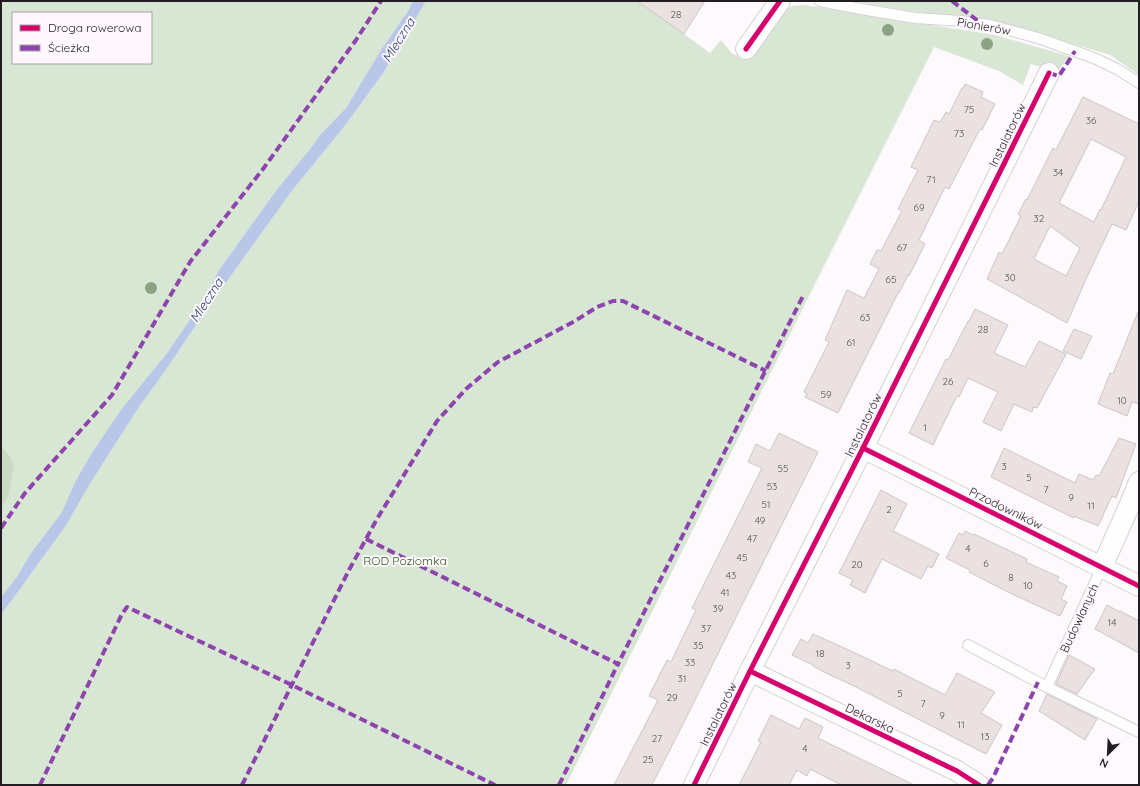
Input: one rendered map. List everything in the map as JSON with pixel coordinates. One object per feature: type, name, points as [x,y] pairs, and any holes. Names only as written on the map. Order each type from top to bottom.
[{"type":"street","points":[[746,49],[780,1]]},
{"type":"street","name":"Instalatorów","points":[[694,785],[1049,73]]},
{"type":"street","name":"Przodowników","points":[[863,448],[1139,586]]},
{"type":"street","name":"Budowlanych","points":[[1102,567],[1128,511],[1139,482]]},
{"type":"street","name":"Dekarska","points":[[750,671],[957,771],[979,785]]},
{"type":"lane","name":"Pionierów","points":[[820,1],[915,18],[961,21],[990,25],[1038,38],[1094,58],[1117,69],[1139,83]]},
{"type":"lane","name":"Budowlanych","points":[[1047,687],[1102,567]]},
{"type":"lane","points":[[968,645],[1047,687],[1139,732]]},
{"type":"green space","points":[[1,1],[413,1],[346,108],[320,135],[278,188],[219,270],[204,299],[167,353],[120,411],[91,454],[75,482],[62,512],[31,553],[16,578],[1,597]]},
{"type":"green space","name":"ROD Poziomka","points":[[426,1],[638,1],[710,53],[721,40],[731,52],[738,57],[747,56],[787,9],[792,6],[804,5],[995,35],[1069,56],[1057,72],[1031,64],[1023,85],[999,71],[934,47],[566,785],[1,785],[1,615],[65,527],[91,482],[139,407],[202,316],[291,192],[347,123],[384,72]]},
{"type":"green space","points":[[851,1],[1139,1],[1139,75],[1110,55],[1001,22],[978,18],[916,12]]},
{"type":"green space","points":[[1,446],[9,455],[14,465],[9,495],[1,508]]},
{"type":"water","name":"Mleczna","points":[[413,1],[426,1],[384,72],[347,123],[291,192],[202,316],[139,407],[91,482],[65,527],[1,615],[1,597],[16,578],[31,553],[62,512],[75,482],[91,454],[120,411],[167,353],[204,299],[219,270],[278,188],[320,135],[346,108]]},
{"type":"building","points":[[637,1],[705,1],[684,34]]},
{"type":"building","points":[[965,84],[983,92],[981,97],[995,104],[982,130],[980,129],[949,189],[945,187],[919,240],[925,244],[909,276],[908,275],[898,293],[838,413],[805,397],[807,394],[804,392],[829,342],[825,340],[847,290],[864,298],[879,269],[870,264],[877,250],[881,251],[902,211],[898,209],[918,170],[911,167],[934,120],[940,122],[946,112],[949,114]]},
{"type":"building","points":[[1083,97],[1139,124],[1139,201],[1126,230],[1112,224],[1067,323],[987,279],[999,252],[1002,254],[1021,216],[1018,214],[1026,199],[1027,200],[1053,148],[1056,150]],"holes":[[[1091,139],[1126,157],[1094,222],[1059,203]],[[1050,226],[1080,248],[1066,276],[1034,259]]]},
{"type":"building","points":[[975,309],[1008,325],[994,353],[1025,367],[1039,341],[1066,354],[1037,408],[1033,407],[1032,412],[1014,404],[1001,431],[983,422],[998,392],[968,378],[959,397],[957,396],[933,445],[909,433],[946,359],[948,360]]},
{"type":"building","points":[[1138,312],[1139,404],[1132,402],[1127,416],[1098,404],[1110,373],[1113,374]]},
{"type":"building","points":[[1074,329],[1092,336],[1081,359],[1063,351]]},
{"type":"building","points":[[779,433],[818,452],[652,785],[614,785],[658,700],[649,696],[667,660],[671,662],[696,610],[692,608],[762,468],[748,462],[756,444],[770,451]]},
{"type":"building","points":[[1119,438],[1136,444],[1116,498],[1112,496],[1098,526],[1074,516],[1074,518],[991,477],[1004,448],[1075,483],[1079,474],[1093,480],[1096,475],[1099,476]]},
{"type":"building","points":[[881,490],[907,504],[893,531],[939,554],[932,568],[928,566],[921,579],[882,559],[865,593],[850,585],[853,580],[839,573]]},
{"type":"building","points":[[965,531],[1027,559],[1026,562],[1059,577],[1057,581],[1067,586],[1061,599],[1067,602],[1060,616],[1010,593],[969,572],[970,570],[946,558],[959,533],[963,535]]},
{"type":"building","points":[[1107,605],[1139,621],[1139,653],[1095,629]]},
{"type":"building","points":[[813,634],[893,671],[894,669],[945,695],[957,673],[995,692],[981,713],[1002,725],[986,754],[792,655],[801,639],[808,643]]},
{"type":"building","points":[[1069,655],[1095,669],[1077,694],[1056,684]]},
{"type":"building","points":[[1047,694],[1097,719],[1085,740],[1039,711]]},
{"type":"building","points":[[771,715],[799,729],[805,718],[823,727],[818,738],[914,785],[841,785],[810,769],[807,776],[797,770],[789,785],[739,785],[761,742],[758,741]]},
{"type":"marked path","points":[[1,528],[25,493],[112,395],[190,262],[263,169],[356,40],[381,1]]},
{"type":"marked path","points":[[952,1],[982,24]]},
{"type":"marked path","points":[[1049,73],[1059,76],[1075,51]]},
{"type":"marked path","points":[[366,539],[618,664],[803,296]]},
{"type":"marked path","points":[[242,785],[349,570],[377,519],[437,421],[466,389],[498,362],[575,321],[597,307],[613,301],[623,301],[766,371]]},
{"type":"marked path","points":[[40,785],[122,614],[127,607],[292,685],[495,785]]},
{"type":"marked path","points":[[559,785],[618,664]]},
{"type":"marked path","points":[[988,785],[993,778],[1038,682]]},
{"type":"cycle path","points":[[746,49],[780,1]]},
{"type":"cycle path","points":[[694,785],[1049,73]]},
{"type":"cycle path","points":[[863,448],[1139,586]]},
{"type":"cycle path","points":[[750,671],[957,771],[979,785]]}]
